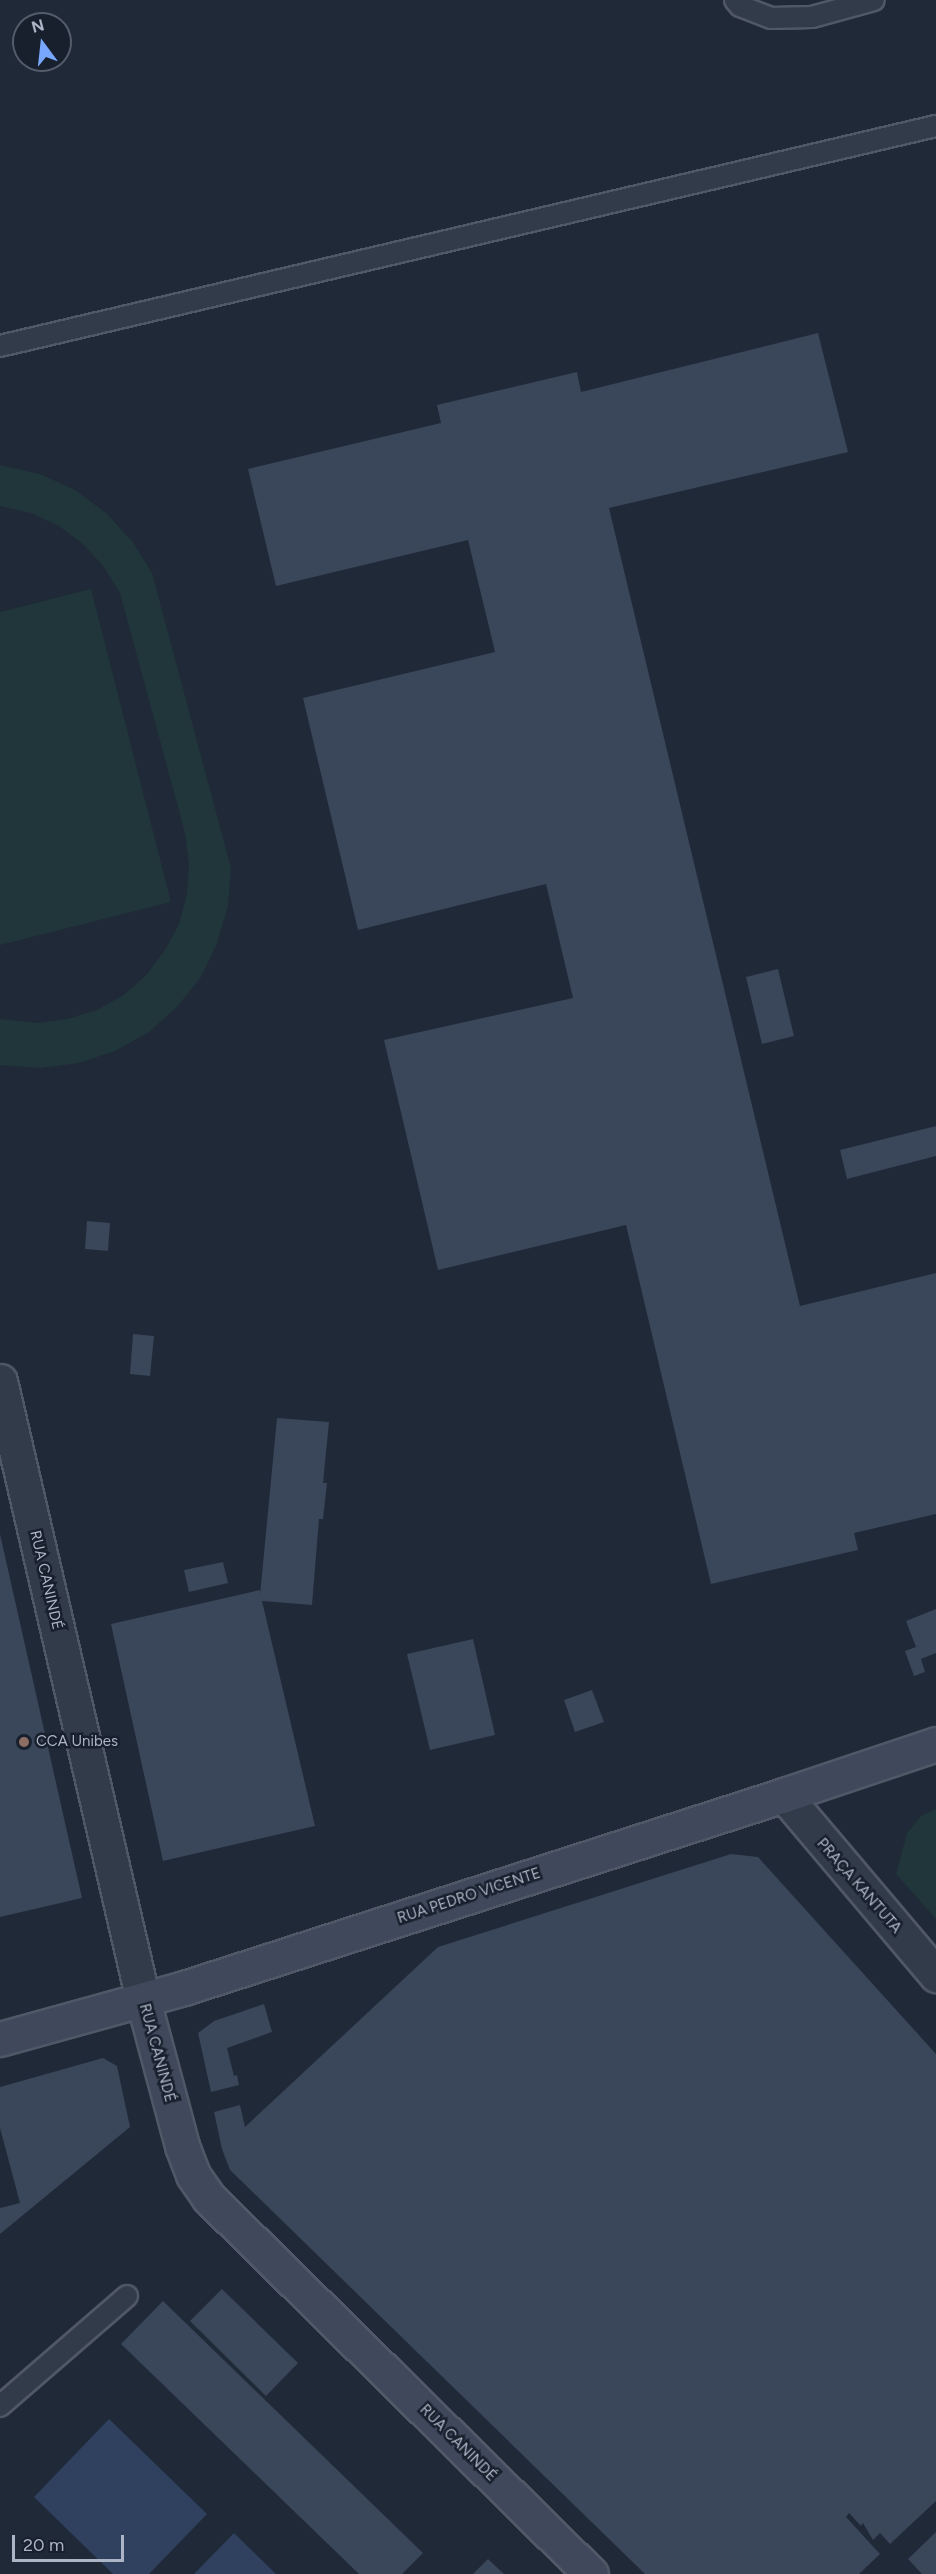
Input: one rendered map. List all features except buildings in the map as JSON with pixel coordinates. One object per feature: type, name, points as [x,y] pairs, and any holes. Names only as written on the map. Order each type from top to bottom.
[{"type":"street","name":"RUA CANINDÉ","points":[[0,1381],[143,2000],[182,2146],[193,2175],[209,2199],[591,2574]]},
{"type":"street","name":"RUA PEDRO VICENTE","points":[[0,2039],[143,2000],[784,1795],[936,1744]]},
{"type":"street","name":"PRAÇA KANTUTA","points":[[784,1795],[936,1975]]},
{"type":"lane","points":[[735,0],[740,6],[771,18],[812,17],[874,0]]},
{"type":"lane","points":[[0,346],[936,126]]},
{"type":"lane","points":[[0,2406],[127,2296]]},
{"type":"green space","points":[[0,465],[40,474],[75,490],[106,513],[132,541],[152,573],[231,868],[228,906],[217,943],[201,977],[177,1007],[149,1032],[115,1051],[79,1063],[41,1068],[0,1065],[0,1019],[38,1023],[68,1019],[97,1010],[124,995],[147,974],[165,950],[179,924],[187,894],[189,864],[185,833],[120,593],[104,567],[83,544],[59,526],[31,513],[0,506]]},
{"type":"green space","points":[[91,589],[171,902],[0,945],[0,612]]},
{"type":"green space","points":[[936,1809],[936,1919],[896,1874],[907,1833],[921,1816]]},
{"type":"water","points":[[109,2419],[207,2514],[149,2574],[113,2574],[34,2497]]},
{"type":"water","points":[[234,2533],[276,2574],[194,2574]]},
{"type":"place","name":"CCA Unibes","points":[[24,1742]]}]
